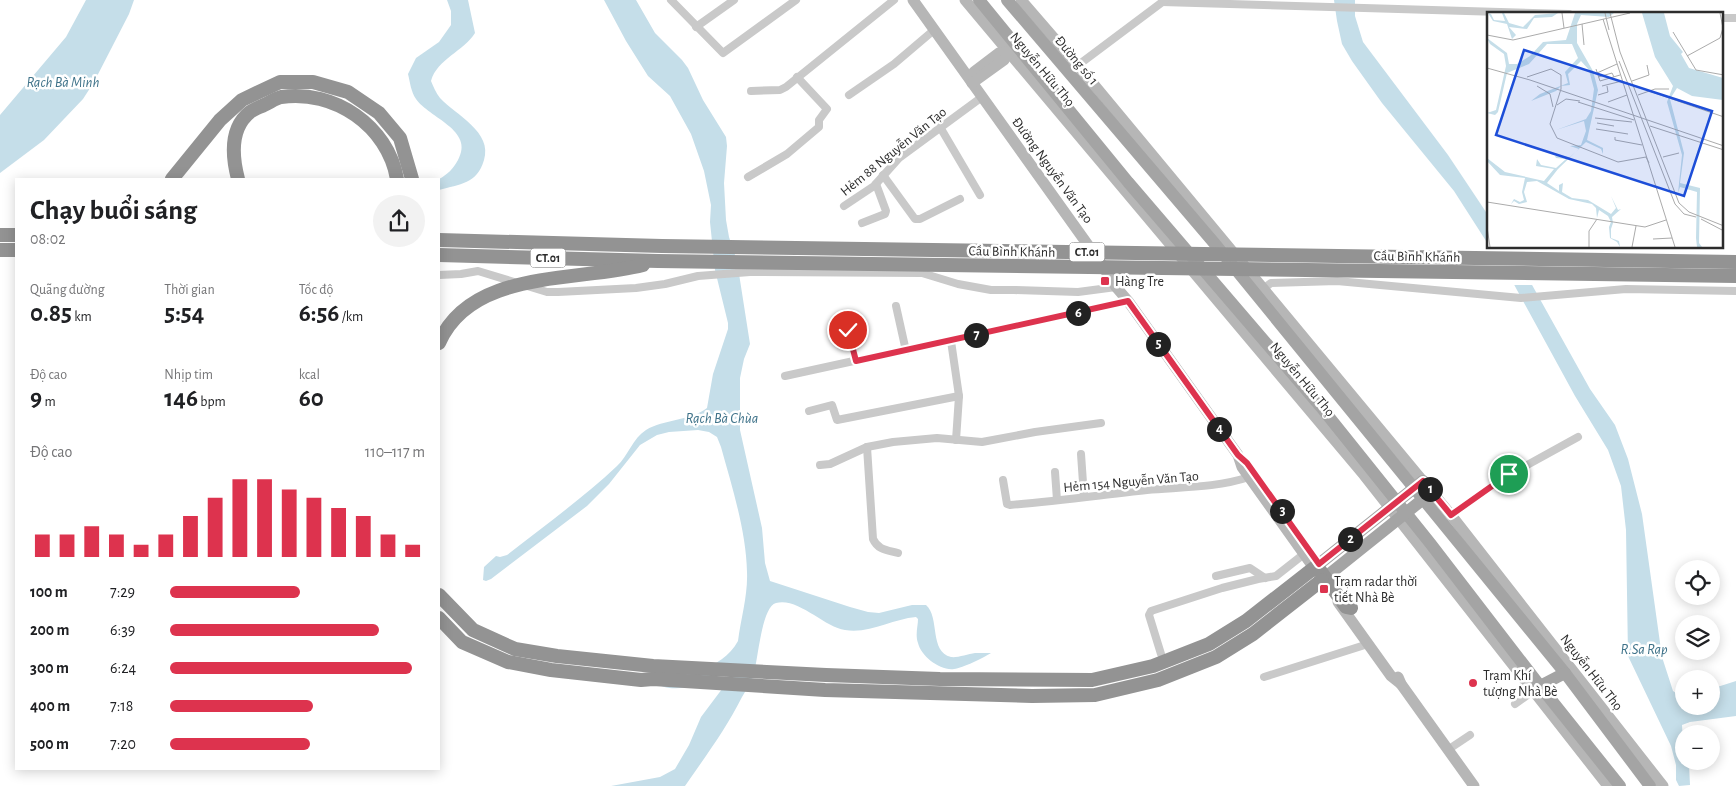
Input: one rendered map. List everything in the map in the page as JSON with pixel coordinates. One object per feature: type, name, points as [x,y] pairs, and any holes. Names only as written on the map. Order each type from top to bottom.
[{"type":"highway","points":[[173,178],[220,120],[242,100],[280,82],[313,82],[348,92],[379,113],[400,138],[412,178]]},
{"type":"highway","points":[[238,178],[234,164],[233,147],[237,128],[250,112],[280,97],[312,97],[342,107],[368,123],[386,144],[397,178]]},
{"type":"highway","points":[[0,228],[15,227]]},
{"type":"highway","points":[[0,235],[15,234]]},
{"type":"highway","name":"Cầu Bình Khánh","points":[[440,240],[662,246],[1736,262]]},
{"type":"highway","points":[[0,250],[15,250]]},
{"type":"highway","name":"CT.01","points":[[440,255],[658,261]]},
{"type":"highway","points":[[440,339],[464,311],[488,294],[535,281],[621,271],[658,261]]},
{"type":"highway","name":"Cầu Bình Khánh","points":[[658,261],[1736,276]]},
{"type":"highway","points":[[440,619],[462,642],[508,662],[551,670],[642,680],[653,672],[767,672],[940,679],[1092,680],[1153,666],[1209,644],[1246,621],[1316,566],[1346,607],[1351,608]]},
{"type":"highway","points":[[440,596],[473,630],[515,649],[653,672],[762,687],[1032,696],[1095,695],[1158,680],[1216,658],[1253,634],[1325,578]]},
{"type":"main road","name":"Đường Nguyễn Văn Tạo","points":[[913,0],[1098,258],[1116,287],[1238,455],[1247,463],[1316,566]]},
{"type":"main road","name":"Nguyễn Hữu Thọ","points":[[965,0],[1012,49],[1315,400],[1393,505],[1536,688],[1564,723],[1620,786]]},
{"type":"main road","name":"Nguyễn Hữu Thọ","points":[[979,0],[1012,49]]},
{"type":"main road","name":"Nguyễn Hữu Thọ","points":[[1007,0],[1038,29]]},
{"type":"main road","name":"Nguyễn Hữu Thọ","points":[[1021,0],[1038,29]]},
{"type":"main road","points":[[970,80],[1004,60],[1012,49],[1038,29]]},
{"type":"main road","name":"Đường số 1","points":[[1038,29],[1077,66]]},
{"type":"main road","name":"Đường số 1","points":[[1038,29],[1098,108]]},
{"type":"main road","name":"Nguyễn Hữu Thọ","points":[[1077,66],[1263,289],[1418,485]]},
{"type":"main road","name":"Nguyễn Hữu Thọ","points":[[1098,108],[1428,496],[1640,766],[1650,786]]},
{"type":"main road","name":"Đường Nguyễn Văn Tạo","points":[[1238,455],[1242,467],[1249,477],[1304,554],[1316,566]]},
{"type":"main road","points":[[1316,566],[1418,485]]},
{"type":"main road","name":"Nguyễn Hữu Thọ","points":[[1428,496],[1451,515],[1565,673],[1640,766],[1663,786]]},
{"type":"main road","points":[[1401,684],[1391,676],[1368,644],[1325,578],[1428,496]]},
{"type":"main road","points":[[1351,608],[1396,672],[1401,684],[1474,786]]},
{"type":"main road","points":[[1536,688],[1565,673]]},
{"type":"main road","name":"Nguyễn Hữu Thọ","points":[[1564,723],[1608,786]]},
{"type":"street","points":[[671,0],[723,53],[796,0]]},
{"type":"street","points":[[696,27],[734,0]]},
{"type":"street","points":[[751,91],[780,90],[894,0]]},
{"type":"street","points":[[1077,66],[1163,1],[1508,12]]},
{"type":"street","points":[[849,95],[894,64],[934,30]]},
{"type":"street","points":[[748,176],[787,154],[819,127],[820,120],[827,109],[797,77]]},
{"type":"street","name":"Hẻm 88 Nguyễn Văn Tạo","points":[[844,206],[876,184],[899,158],[982,97]]},
{"type":"street","points":[[940,127],[980,195]]},
{"type":"street","points":[[883,176],[915,219],[920,219],[960,200]]},
{"type":"street","points":[[862,223],[884,214],[886,211],[876,184]]},
{"type":"street","points":[[440,274],[461,274],[478,270],[532,287],[558,292],[636,288],[665,284],[698,276],[750,272],[922,273],[958,284],[992,290],[1078,292],[1116,287]]},
{"type":"street","points":[[1263,289],[1272,284],[1337,281],[1521,298],[1626,288],[1736,290]]},
{"type":"street","points":[[785,376],[1128,301]]},
{"type":"street","points":[[896,306],[906,351]]},
{"type":"street","points":[[848,330],[856,361]]},
{"type":"street","points":[[951,341],[959,396],[956,440]]},
{"type":"street","points":[[809,411],[832,406],[837,420],[959,396]]},
{"type":"street","points":[[820,465],[830,464],[867,447],[916,439],[982,442],[1035,432],[1101,423]]},
{"type":"street","points":[[1451,515],[1509,474],[1578,437]]},
{"type":"street","points":[[867,447],[873,539],[876,546],[898,553]]},
{"type":"street","points":[[1081,454],[1084,497]]},
{"type":"street","points":[[1055,472],[1057,500]]},
{"type":"street","name":"Hẻm 154 Nguyễn Văn Tạo","points":[[1003,480],[1007,504],[1014,505],[1210,486],[1232,483],[1249,477]]},
{"type":"street","points":[[1161,654],[1149,615],[1151,611],[1188,598],[1279,575],[1304,554]]},
{"type":"street","points":[[1216,576],[1250,568],[1265,578]]},
{"type":"street","points":[[1264,678],[1368,644]]},
{"type":"street","points":[[1515,704],[1536,688]]},
{"type":"street","points":[[1449,749],[1470,735]]},
{"type":"water","name":"Rạch Bà Minh","points":[[86,0],[134,0],[129,14],[94,82],[83,99],[44,140],[0,173],[0,115],[66,37]]},
{"type":"water","points":[[447,0],[468,0],[475,33],[439,67],[431,81],[440,98],[478,133],[483,141],[485,150],[484,160],[477,174],[467,182],[440,190],[440,178],[450,171],[458,160],[462,150],[460,140],[448,125],[422,106],[416,99],[408,74],[416,58],[439,42],[451,25],[451,11]]},
{"type":"water","name":"Rạch Bà Chùa","points":[[604,0],[636,0],[655,33],[688,68],[703,100],[726,137],[724,183],[726,220],[729,237],[737,261],[750,344],[744,359],[740,378],[740,430],[762,528],[765,563],[770,581],[868,612],[879,613],[912,605],[926,605],[933,617],[937,642],[944,654],[953,657],[975,653],[991,653],[962,667],[954,669],[943,668],[932,662],[920,648],[917,640],[918,619],[916,617],[854,631],[837,628],[793,604],[776,603],[771,607],[763,624],[752,680],[722,732],[685,786],[611,786],[660,777],[675,769],[689,745],[701,717],[731,677],[723,674],[688,687],[679,688],[661,686],[652,681],[700,670],[711,665],[731,651],[738,641],[746,589],[746,556],[738,509],[717,437],[709,432],[698,430],[669,432],[657,435],[640,445],[609,484],[587,506],[491,579],[483,580],[484,567],[496,556],[507,555],[604,478],[621,462],[641,433],[653,426],[693,415],[707,408],[713,374],[728,329],[715,270],[710,222],[711,205],[704,171],[691,134],[670,96],[648,76],[626,41]]},
{"type":"water","points":[[1334,0],[1355,0],[1355,16],[1363,42],[1448,155],[1487,214],[1487,242],[1454,191],[1382,103],[1352,61],[1342,44]]},
{"type":"water","name":"R.Sa Rạp","points":[[1522,267],[1590,389],[1615,425],[1628,459],[1642,514],[1662,657],[1675,692],[1675,715],[1720,715],[1720,686],[1736,681],[1736,716],[1675,725],[1675,761],[1671,746],[1628,656],[1626,530],[1621,486],[1608,450],[1575,396],[1511,279]]},
{"type":"water","name":"R.Sa Rạp","points":[[1676,770],[1689,770],[1690,785],[1679,786],[1676,780]]},
{"type":"pier","points":[[1488,249],[1513,249],[1536,285],[1511,285]]},
{"type":"place","name":"Hàng Tre","points":[[1105,281]]},
{"type":"place","name":"Trạm radar thời tiết Nhà Bè","points":[[1324,589]]},
{"type":"place","name":"Trạm Khí tượng Nhà Bè","points":[[1473,683]]},
{"type":"route","points":[[848,330],[856,361],[1128,301],[1319,564],[1423,481],[1451,515],[1509,474]]}]
